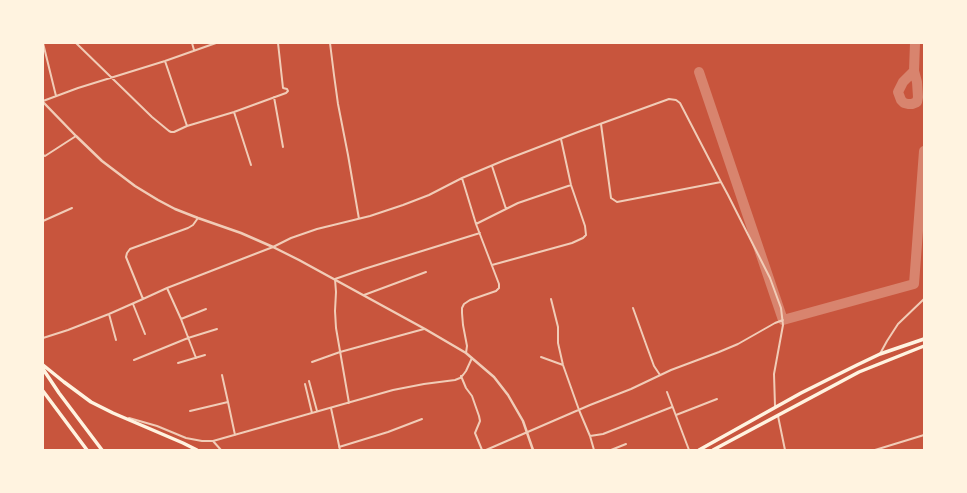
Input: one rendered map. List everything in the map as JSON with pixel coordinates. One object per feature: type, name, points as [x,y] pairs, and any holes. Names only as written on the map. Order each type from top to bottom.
[{"type":"main road","points":[[699,450],[857,365],[880,354],[924,339]]},
{"type":"main road","points":[[713,450],[858,372],[924,346]]},
{"type":"main road","points":[[43,365],[91,402],[197,450]]},
{"type":"main road","points":[[43,369],[58,393],[102,450]]},
{"type":"main road","points":[[43,390],[88,450]]},
{"type":"street","points":[[43,43],[57,97]]},
{"type":"street","points":[[76,43],[152,117],[171,132],[234,112],[286,93],[288,90],[283,88],[278,43]]},
{"type":"street","points":[[192,43],[194,50]]},
{"type":"street","points":[[216,43],[165,61],[78,88],[43,102],[102,160],[135,186],[158,200],[175,209],[241,233],[273,247],[425,328],[466,353],[485,368],[501,386],[516,408],[528,432],[533,450]]},
{"type":"street","points":[[330,43],[334,75],[359,219]]},
{"type":"street","points":[[165,61],[187,126]]},
{"type":"street","points":[[274,97],[283,148]]},
{"type":"street","points":[[43,338],[68,330],[143,300],[167,288],[273,247],[291,238],[310,231],[388,210],[429,195],[462,178],[505,160],[669,99],[676,100],[680,103],[770,278],[781,308],[783,325],[774,374],[776,408]]},
{"type":"street","points":[[234,112],[251,165]]},
{"type":"street","points":[[601,124],[611,198],[617,202],[720,182]]},
{"type":"street","points":[[43,155],[45,156],[76,136]]},
{"type":"street","points":[[492,265],[572,242],[583,238],[586,235],[585,226],[572,185],[561,138]]},
{"type":"street","points":[[492,166],[506,209]]},
{"type":"street","points":[[462,178],[476,224],[499,284],[499,288],[496,291],[470,300],[464,304],[462,308],[463,325],[467,346],[466,353]]},
{"type":"street","points":[[476,224],[518,203],[572,185]]},
{"type":"street","points":[[43,220],[72,208]]},
{"type":"street","points":[[143,300],[126,257],[127,253],[130,249],[188,228],[193,225],[198,218]]},
{"type":"street","points":[[335,280],[364,269],[480,233]]},
{"type":"street","points":[[364,295],[426,272]]},
{"type":"street","points":[[335,280],[336,328],[349,403]]},
{"type":"street","points":[[167,288],[196,358]]},
{"type":"street","points":[[551,299],[558,327],[558,343],[564,365],[594,450]]},
{"type":"street","points":[[880,354],[898,324],[924,299]]},
{"type":"street","points":[[133,304],[145,334]]},
{"type":"street","points":[[633,308],[654,366],[660,375]]},
{"type":"street","points":[[181,319],[206,309]]},
{"type":"street","points":[[108,314],[116,340]]},
{"type":"street","points":[[486,450],[631,389],[660,375],[738,344],[783,320]]},
{"type":"street","points":[[312,362],[340,352],[425,328]]},
{"type":"street","points":[[134,360],[188,338],[217,329]]},
{"type":"street","points":[[178,363],[205,355]]},
{"type":"street","points":[[540,357],[564,365]]},
{"type":"street","points":[[126,418],[157,426],[186,438],[202,441],[213,441],[393,390],[455,380],[466,371],[472,358]]},
{"type":"street","points":[[222,375],[235,435]]},
{"type":"street","points":[[461,376],[466,388],[472,396],[479,416],[480,420],[475,433],[482,450]]},
{"type":"street","points":[[309,381],[317,412]]},
{"type":"street","points":[[305,384],[312,413]]},
{"type":"street","points":[[667,392],[688,450]]},
{"type":"street","points":[[676,415],[717,399]]},
{"type":"street","points":[[190,411],[228,402]]},
{"type":"street","points":[[590,436],[603,434],[672,406]]},
{"type":"street","points":[[331,408],[340,448],[422,419]]},
{"type":"street","points":[[778,415],[785,450]]},
{"type":"street","points":[[876,450],[924,435]]},
{"type":"street","points":[[213,441],[221,450]]},
{"type":"street","points":[[611,450],[626,444]]},
{"type":"taxiway","points":[[914,71],[903,82],[898,92],[901,100],[908,104],[917,102],[918,97],[917,82],[914,71],[915,43]]},
{"type":"taxiway","points":[[699,72],[783,320],[914,284],[924,151]]}]
